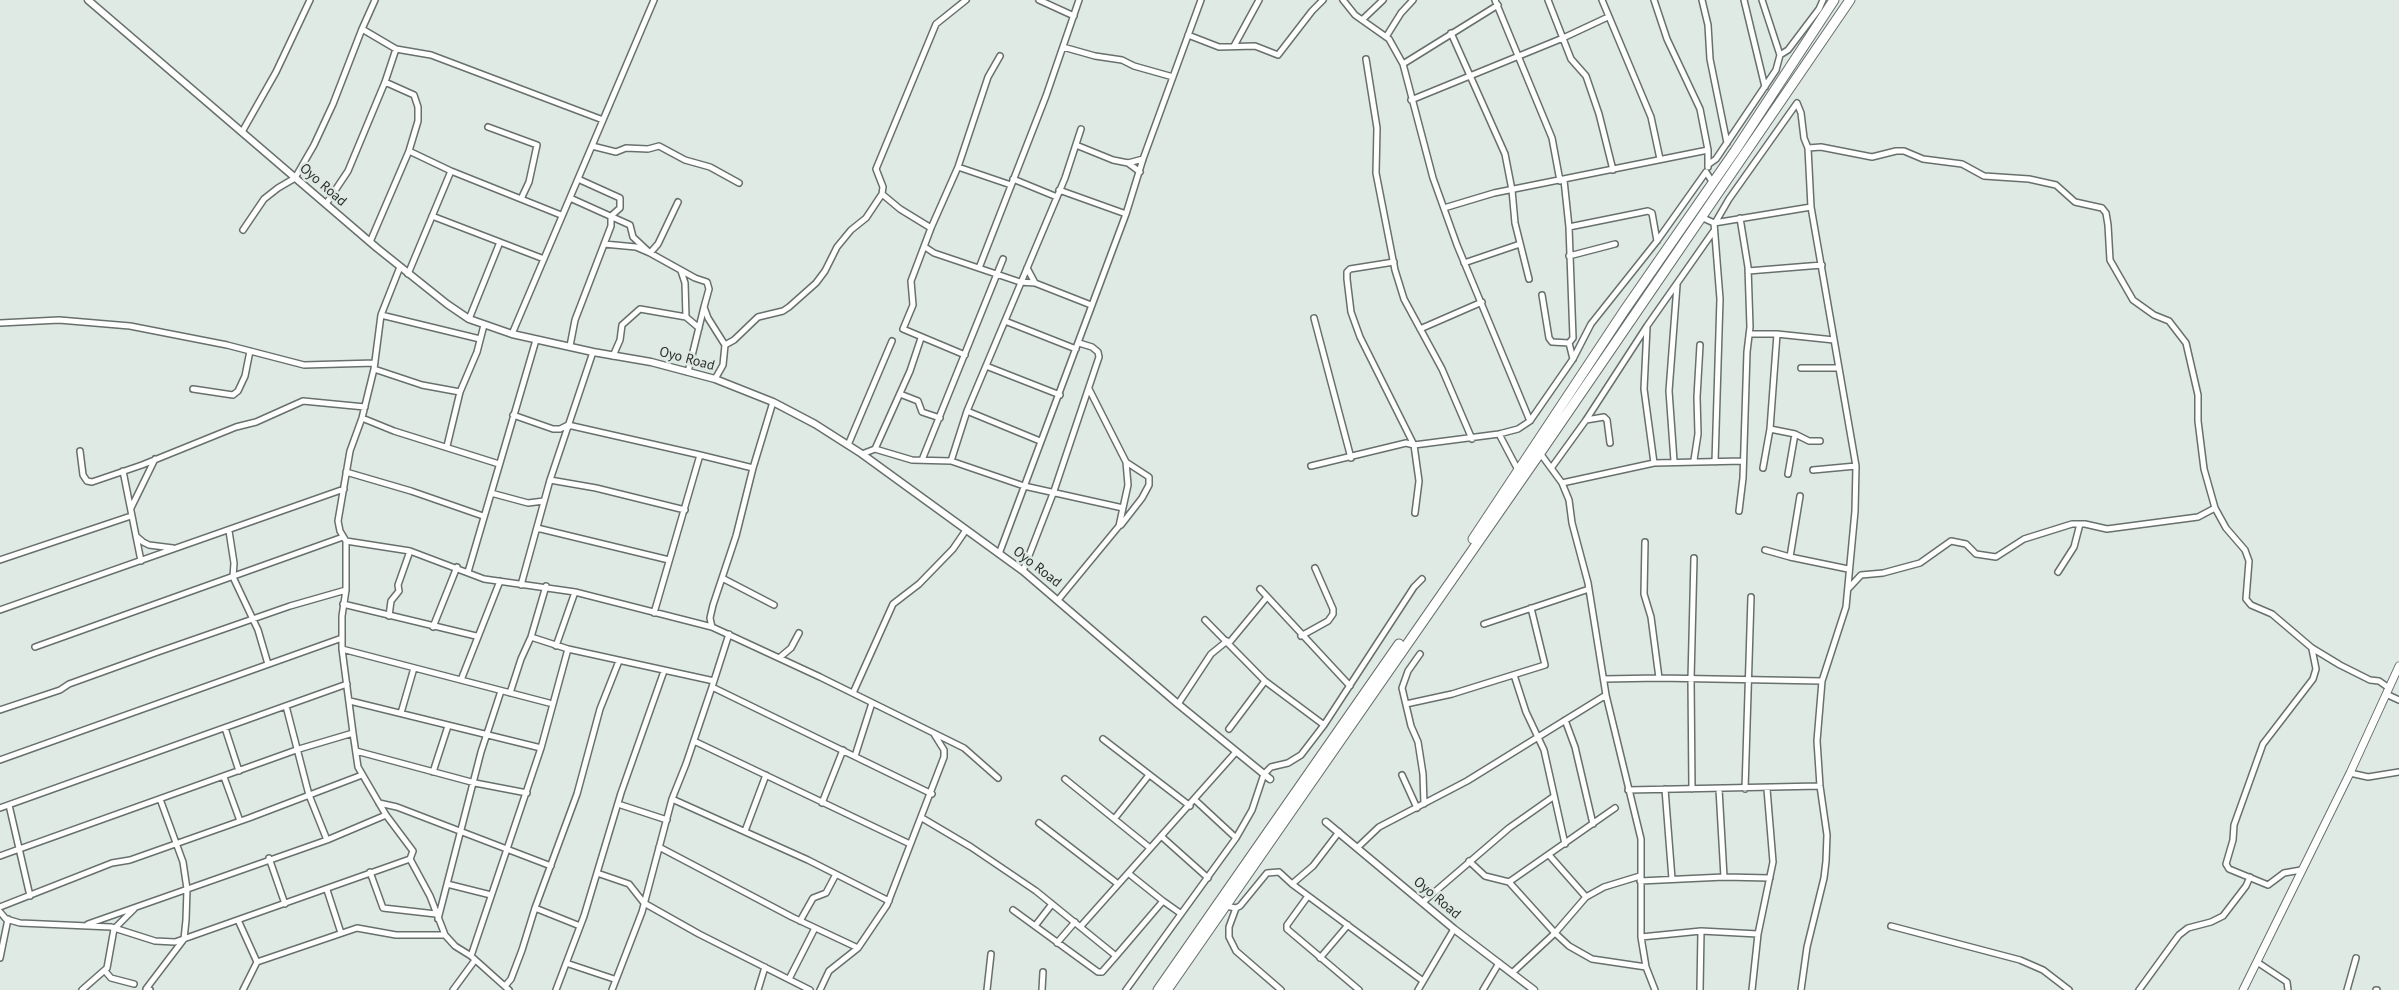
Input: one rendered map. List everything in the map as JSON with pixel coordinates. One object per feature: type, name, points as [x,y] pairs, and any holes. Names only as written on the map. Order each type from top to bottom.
[{"type":"highway","points":[[1167,990],[1476,538],[1518,470],[1624,311],[1713,183],[1834,0]]},
{"type":"highway","points":[[1158,990],[1476,538],[1540,453],[1850,0]]},
{"type":"main road","points":[[2243,990],[2300,870],[2350,773],[2399,666]]},
{"type":"street","name":"Oyo Road","points":[[88,0],[408,274],[469,319],[536,340],[715,379],[773,402],[862,454],[1023,571],[1178,704],[1267,776]]},
{"type":"street","points":[[242,132],[276,72],[310,0]]},
{"type":"street","points":[[243,230],[264,200],[278,188],[295,178],[314,145],[333,104],[375,0]]},
{"type":"street","points":[[512,334],[654,0]]},
{"type":"street","points":[[725,345],[734,340],[758,317],[777,313],[789,307],[816,283],[826,271],[837,247],[851,230],[866,218],[882,194],[883,187],[876,169],[936,24],[966,0]]},
{"type":"street","points":[[1039,0],[1074,16]]},
{"type":"street","points":[[979,268],[1079,0]]},
{"type":"street","points":[[999,554],[1040,441],[1060,395],[1091,305],[1126,214],[1143,159],[1201,0]]},
{"type":"street","points":[[1234,46],[1259,0]]},
{"type":"street","points":[[1188,36],[1219,48],[1255,46],[1280,54],[1288,39],[1323,0]]},
{"type":"street","points":[[1343,0],[1350,10],[1386,37],[1403,64],[1411,100],[1444,208],[1464,263],[1482,302],[1530,421]]},
{"type":"street","points":[[1362,20],[1383,0]]},
{"type":"street","points":[[1386,37],[1401,13],[1413,0]]},
{"type":"street","points":[[1548,0],[1571,59],[1586,76],[1613,170]]},
{"type":"street","points":[[1602,0],[1651,118],[1660,159]]},
{"type":"street","points":[[1311,466],[1351,458],[1406,443],[1414,445],[1499,434],[1518,429],[1530,421],[1573,359],[1591,324],[1657,241],[1706,172],[1709,164],[1700,109],[1667,39],[1654,0]]},
{"type":"street","points":[[1702,0],[1708,25],[1710,59],[1727,143]]},
{"type":"street","points":[[1744,0],[1764,87]]},
{"type":"street","points":[[1709,164],[1716,159],[1776,70],[1780,55],[1762,0]]},
{"type":"street","points":[[1780,55],[1788,50],[1824,0]]},
{"type":"street","points":[[1403,64],[1497,2],[1552,138],[1562,181],[1569,227],[1573,338],[1569,343]]},
{"type":"street","points":[[1411,100],[1563,38],[1608,17]]},
{"type":"street","points":[[362,29],[396,49],[431,55],[603,120]]},
{"type":"street","points":[[1451,33],[1505,154],[1520,244],[1529,279]]},
{"type":"street","points":[[1063,47],[1095,56],[1122,60],[1134,66],[1173,77]]},
{"type":"street","points":[[326,204],[348,171],[385,82],[396,49]]},
{"type":"street","points":[[965,355],[903,329],[913,305],[911,281],[931,228],[958,167],[988,78],[1000,56]]},
{"type":"street","points":[[1366,59],[1377,128],[1376,173],[1394,262],[1404,299],[1442,369],[1472,438]]},
{"type":"street","points":[[370,242],[408,151],[418,120],[416,97],[385,82]]},
{"type":"street","points":[[1716,462],[1720,299],[1713,232],[1714,223],[1796,103],[1802,113],[1804,138],[1808,148],[1811,207],[1856,466],[1855,511],[1848,569],[1846,607],[1822,682],[1817,741],[1820,786],[1827,835],[1825,870],[1808,940],[1801,990]]},
{"type":"street","points":[[488,127],[537,145],[529,182],[521,199]]},
{"type":"street","points":[[951,461],[967,411],[1060,190],[1081,129]]},
{"type":"street","points":[[1076,145],[1113,160],[1128,163],[1140,172]]},
{"type":"street","points":[[592,146],[616,152],[626,148],[648,149],[659,146],[684,160],[710,167],[739,184]]},
{"type":"street","points":[[1808,148],[1821,147],[1872,157],[1896,151],[1904,152],[1923,159],[1962,164],[1984,176],[2029,180],[2056,185],[2075,202],[2102,208],[2106,213],[2108,225],[2110,260],[2132,300],[2154,315],[2169,322],[2186,343],[2198,395],[2198,421],[2204,469],[2215,508],[2226,528],[2245,550],[2249,561],[2246,599],[2251,605],[2272,614],[2312,648],[2370,680],[2379,681],[2387,691],[2399,700]]},
{"type":"street","points":[[1444,208],[1512,190],[1708,150]]},
{"type":"street","points":[[408,151],[451,171],[562,215]]},
{"type":"street","points":[[1128,163],[1143,159]]},
{"type":"street","points":[[958,167],[1056,197]]},
{"type":"street","points":[[408,274],[451,171]]},
{"type":"street","points":[[1706,172],[1713,183]]},
{"type":"street","points":[[570,346],[575,320],[611,226],[611,216],[620,208],[620,198],[578,179]]},
{"type":"street","points":[[1060,190],[1126,214]]},
{"type":"street","points":[[882,194],[900,209],[931,228]]},
{"type":"street","points":[[570,198],[630,225],[633,237],[650,253]]},
{"type":"street","points":[[650,253],[658,244],[678,202]]},
{"type":"street","points":[[1701,217],[1714,223],[1811,207]]},
{"type":"street","points":[[1569,227],[1648,211],[1652,213],[1657,241]]},
{"type":"street","points":[[432,216],[544,259]]},
{"type":"street","points":[[1738,511],[1744,461],[1749,334],[1748,271],[1740,218]]},
{"type":"street","points":[[1552,466],[1586,420],[1647,326],[1713,232]]},
{"type":"street","points":[[469,319],[500,242]]},
{"type":"street","points":[[604,244],[636,247],[681,271],[707,282],[709,289],[688,372]]},
{"type":"street","points":[[1464,263],[1520,244]]},
{"type":"street","points":[[1569,256],[1615,244]]},
{"type":"street","points":[[925,247],[934,253],[1020,282],[1035,283],[1091,305]]},
{"type":"street","points":[[922,460],[1002,259]]},
{"type":"street","points":[[1394,262],[1350,269],[1347,272],[1347,279],[1352,312],[1360,338],[1414,445],[1419,481],[1415,513]]},
{"type":"street","points":[[1748,271],[1822,264]]},
{"type":"street","points":[[0,912],[8,919],[20,923],[88,924],[114,929],[155,941],[175,942],[327,890],[370,872],[410,859],[413,852],[378,803],[358,766],[342,649],[343,604],[346,590],[344,539],[338,521],[350,451],[362,418],[374,369],[381,315],[400,267]]},
{"type":"street","points":[[1026,268],[1035,283]]},
{"type":"street","points":[[681,271],[685,283],[686,317]]},
{"type":"street","points":[[1674,461],[1669,391],[1677,285]]},
{"type":"street","points":[[1542,295],[1549,338],[1552,342],[1569,343]]},
{"type":"street","points":[[1420,329],[1482,302]]},
{"type":"street","points":[[704,307],[708,318],[725,345],[723,365],[715,379]]},
{"type":"street","points":[[613,356],[620,340],[622,325],[640,309],[686,317],[699,328]]},
{"type":"street","points":[[381,315],[480,339]]},
{"type":"street","points":[[1314,318],[1351,458]]},
{"type":"street","points":[[0,323],[59,320],[130,326],[202,340],[304,365],[375,363]]},
{"type":"street","points":[[1005,321],[1076,349]]},
{"type":"street","points":[[447,446],[460,392],[484,325]]},
{"type":"street","points":[[1647,326],[1644,389],[1654,463]]},
{"type":"street","points":[[1749,334],[1777,334],[1834,340]]},
{"type":"street","points":[[1762,468],[1770,429],[1777,334]]},
{"type":"street","points":[[876,449],[900,394],[921,338]]},
{"type":"street","points":[[468,572],[512,415],[536,340]]},
{"type":"street","points":[[848,445],[892,342]]},
{"type":"street","points":[[1023,571],[1054,491],[1099,357],[1098,352],[1092,348],[1078,343]]},
{"type":"street","points":[[1569,343],[1573,359]]},
{"type":"street","points":[[1694,460],[1698,434],[1697,398],[1700,345]]},
{"type":"street","points":[[193,389],[233,395],[238,391],[245,376],[250,352]]},
{"type":"street","points":[[521,585],[550,480],[593,352]]},
{"type":"street","points":[[986,366],[1060,395]]},
{"type":"street","points":[[1801,368],[1838,368]]},
{"type":"street","points":[[374,369],[422,385],[460,392]]},
{"type":"street","points":[[1089,389],[1126,462],[1128,485],[1120,526]]},
{"type":"street","points":[[900,394],[918,401],[922,412],[940,418]]},
{"type":"street","points":[[80,451],[83,475],[86,481],[92,482],[236,427],[256,422],[303,401],[365,407]]},
{"type":"street","points":[[712,627],[710,618],[713,605],[736,536],[753,468],[773,402]]},
{"type":"street","points":[[967,411],[1040,441]]},
{"type":"street","points":[[512,415],[553,429],[560,429],[568,424],[753,468]]},
{"type":"street","points":[[1586,420],[1604,417],[1608,420],[1610,442]]},
{"type":"street","points":[[362,418],[394,431],[447,446],[499,464]]},
{"type":"street","points":[[1770,429],[1795,434],[1809,441],[1820,441]]},
{"type":"street","points":[[1499,434],[1518,470]]},
{"type":"street","points":[[1788,474],[1795,434]]},
{"type":"street","points":[[862,454],[876,449],[912,460],[951,461],[1024,486],[1054,491],[1123,508]]},
{"type":"street","points":[[1540,453],[1552,466],[1562,483],[1570,504],[1572,523],[1589,589],[1606,695],[1641,840],[1641,937],[1646,966],[1655,990]]},
{"type":"street","points":[[654,613],[686,510],[700,455]]},
{"type":"street","points":[[130,508],[155,458]]},
{"type":"street","points":[[1562,483],[1654,463],[1694,460],[1716,462],[1744,461]]},
{"type":"street","points":[[1058,600],[1120,526],[1142,498],[1149,485],[1149,477],[1126,462]]},
{"type":"street","points":[[1813,470],[1856,466]]},
{"type":"street","points":[[123,471],[141,561]]},
{"type":"street","points":[[346,472],[411,491],[483,516]]},
{"type":"street","points":[[550,480],[596,488],[686,510]]},
{"type":"street","points":[[0,610],[344,489]]},
{"type":"street","points":[[491,493],[528,503],[544,501]]},
{"type":"street","points":[[1790,558],[1800,496]]},
{"type":"street","points":[[1848,590],[1861,575],[1884,573],[1920,563],[1951,541],[1966,544],[1976,554],[1996,557],[2024,539],[2080,524],[2107,529],[2198,516],[2215,508]]},
{"type":"street","points":[[0,560],[132,516]]},
{"type":"street","points":[[2058,572],[2074,547],[2080,524]]},
{"type":"street","points":[[537,528],[669,560]]},
{"type":"street","points":[[853,693],[893,604],[919,584],[953,549],[966,530]]},
{"type":"street","points":[[229,531],[234,563],[233,577],[252,620],[268,664]]},
{"type":"street","points":[[136,536],[143,542],[176,548]]},
{"type":"street","points":[[35,647],[344,539],[410,551],[457,567],[484,579],[521,585],[546,586],[576,592],[712,627],[853,693],[964,748],[998,778]]},
{"type":"street","points":[[1644,542],[1644,594],[1652,617],[1658,678]]},
{"type":"street","points":[[1766,550],[1790,558],[1848,569]]},
{"type":"street","points":[[389,616],[392,600],[399,591],[398,585],[410,551]]},
{"type":"street","points":[[1692,789],[1691,679],[1694,558]]},
{"type":"street","points":[[432,626],[457,567]]},
{"type":"street","points":[[1301,636],[1328,621],[1333,614],[1333,609],[1315,568]]},
{"type":"street","points":[[722,578],[774,605]]},
{"type":"street","points":[[1126,990],[1236,838],[1252,810],[1270,767],[1288,764],[1301,755],[1324,725],[1414,587],[1422,579]]},
{"type":"street","points":[[462,680],[476,636],[500,581]]},
{"type":"street","points":[[510,693],[521,659],[532,637],[546,586]]},
{"type":"street","points":[[1260,589],[1301,636],[1350,686]]},
{"type":"street","points":[[1484,624],[1589,589]]},
{"type":"street","points":[[0,710],[60,690],[69,684],[155,653],[323,595],[346,590]]},
{"type":"street","points":[[556,646],[576,592]]},
{"type":"street","points":[[1178,704],[1211,654],[1228,642],[1267,597]]},
{"type":"street","points":[[1745,788],[1751,597]]},
{"type":"street","points":[[343,604],[476,636]]},
{"type":"street","points":[[1406,704],[1452,694],[1542,666],[1546,662],[1531,608]]},
{"type":"street","points":[[1205,620],[1265,681],[1324,725]]},
{"type":"street","points":[[779,658],[791,648],[799,633]]},
{"type":"street","points":[[612,990],[614,979],[623,964],[644,903],[672,799],[694,741],[729,634]]},
{"type":"street","points":[[532,637],[556,646],[713,684],[932,794]]},
{"type":"street","points":[[0,760],[342,638]]},
{"type":"street","points":[[2300,870],[2284,873],[2268,885],[2229,869],[2226,864],[2233,840],[2234,824],[2263,744],[2313,679],[2316,669],[2312,648]]},
{"type":"street","points":[[342,649],[510,693],[551,706]]},
{"type":"street","points":[[453,990],[473,958],[491,896],[527,794],[568,649]]},
{"type":"street","points":[[1420,654],[1404,680],[1402,688],[1411,726],[1418,742],[1423,774],[1424,804]]},
{"type":"street","points":[[410,859],[430,896],[445,935],[455,946],[473,958],[507,989],[577,794],[600,709],[619,660]]},
{"type":"street","points":[[401,713],[414,668]]},
{"type":"street","points":[[556,990],[580,926],[618,804],[664,671]]},
{"type":"street","points":[[1514,674],[1526,712],[1539,737],[1565,844]]},
{"type":"street","points":[[1604,679],[1748,679],[1822,682]]},
{"type":"street","points":[[1230,729],[1265,681]]},
{"type":"street","points":[[0,808],[347,684]]},
{"type":"street","points":[[438,920],[475,783],[481,752],[488,736],[501,691]]},
{"type":"street","points":[[1358,847],[1379,827],[1467,782],[1606,695]]},
{"type":"street","points":[[350,701],[541,748]]},
{"type":"street","points":[[855,756],[872,703]]},
{"type":"street","points":[[286,706],[310,795],[326,840]]},
{"type":"street","points":[[1565,720],[1575,748],[1593,824]]},
{"type":"street","points":[[433,772],[448,726]]},
{"type":"street","points":[[225,728],[239,771]]},
{"type":"street","points":[[0,856],[299,749],[353,733]]},
{"type":"street","points":[[820,990],[829,971],[858,948],[889,901],[910,844],[932,794],[944,757],[944,750],[934,733]]},
{"type":"street","points":[[1103,739],[1190,806]]},
{"type":"street","points":[[694,741],[910,844]]},
{"type":"street","points":[[822,803],[843,750]]},
{"type":"street","points":[[356,751],[407,763],[475,783],[527,794]]},
{"type":"street","points":[[1081,926],[1190,806],[1236,752]]},
{"type":"street","points":[[2350,773],[2368,777],[2399,772]]},
{"type":"street","points":[[0,907],[112,863],[130,860],[240,822],[362,775]]},
{"type":"street","points":[[745,831],[766,775]]},
{"type":"street","points":[[1115,818],[1148,775]]},
{"type":"street","points":[[1402,775],[1417,808]]},
{"type":"street","points":[[224,777],[240,822]]},
{"type":"street","points":[[1065,779],[1150,848]]},
{"type":"street","points":[[1628,790],[1767,789],[1820,786]]},
{"type":"street","points":[[1665,789],[1672,879]]},
{"type":"street","points":[[1718,789],[1724,877]]},
{"type":"street","points":[[1752,990],[1758,934],[1774,862],[1767,789]]},
{"type":"street","points":[[1423,902],[1508,828],[1553,797]]},
{"type":"street","points":[[150,990],[146,989],[184,939],[187,889],[183,862],[160,799]]},
{"type":"street","points":[[672,799],[808,860],[836,876],[889,901]]},
{"type":"street","points":[[1195,800],[1236,838]]},
{"type":"street","points":[[378,803],[397,807],[550,866]]},
{"type":"street","points":[[618,804],[667,820]]},
{"type":"street","points":[[9,805],[30,896]]},
{"type":"street","points":[[1509,882],[1616,808]]},
{"type":"street","points":[[88,924],[269,858],[326,840],[386,815]]},
{"type":"street","points":[[922,818],[971,847],[1052,904],[1116,956]]},
{"type":"street","name":"Oyo Road","points":[[1326,822],[1454,929],[1534,990]]},
{"type":"street","points":[[1038,823],[1075,849],[1118,884]]},
{"type":"street","points":[[1292,884],[1313,866],[1338,832]]},
{"type":"street","points":[[1161,836],[1208,878]]},
{"type":"street","points":[[659,847],[800,921],[858,948]]},
{"type":"street","points":[[1549,855],[1586,897]]},
{"type":"street","points":[[269,858],[285,904]]},
{"type":"street","points":[[1469,861],[1485,876],[1509,882],[1569,946],[1592,959],[1646,966]]},
{"type":"street","points":[[370,872],[383,908],[436,914]]},
{"type":"street","points":[[1281,990],[1236,951],[1228,937],[1229,927],[1236,908],[1267,874],[1279,872],[1292,884],[1422,981]]},
{"type":"street","points":[[597,873],[629,884],[644,903],[698,934],[810,990]]},
{"type":"street","points":[[1128,873],[1180,913]]},
{"type":"street","points":[[800,921],[813,898],[826,893],[836,876]]},
{"type":"street","points":[[2139,990],[2179,935],[2188,928],[2211,922],[2223,916],[2246,886],[2250,877]]},
{"type":"street","points":[[1512,973],[1555,933],[1586,897],[1604,887],[1640,878],[1770,878]]},
{"type":"street","points":[[447,884],[491,896]]},
{"type":"street","points":[[327,890],[341,933]]},
{"type":"street","points":[[1308,896],[1287,925],[1287,930],[1359,990]]},
{"type":"street","points":[[1013,910],[1098,972],[1102,972],[1163,900]]},
{"type":"street","points":[[1035,926],[1052,904]]},
{"type":"street","points":[[82,990],[106,971],[114,929],[136,906]]},
{"type":"street","points":[[1225,906],[1236,908]]},
{"type":"street","points":[[535,908],[580,926]]},
{"type":"street","points":[[0,958],[8,919]]},
{"type":"street","points":[[238,920],[257,962]]},
{"type":"street","points":[[1058,943],[1075,922]]},
{"type":"street","points":[[1320,958],[1348,925]]},
{"type":"street","points":[[1891,926],[2020,960],[2043,970],[2069,990]]},
{"type":"street","points":[[243,990],[257,962],[357,928],[396,935],[445,935]]},
{"type":"street","points":[[789,979],[815,928]]},
{"type":"street","points":[[1418,990],[1454,929]]},
{"type":"street","points":[[1641,937],[1701,931],[1758,934]]},
{"type":"street","points":[[1700,990],[1701,931]]},
{"type":"street","points":[[987,990],[991,954]]},
{"type":"street","points":[[2347,990],[2356,958]]},
{"type":"street","points":[[2256,962],[2287,982],[2288,990]]},
{"type":"street","points":[[566,963],[614,979]]},
{"type":"street","points":[[1483,990],[1499,963]]},
{"type":"street","points":[[758,990],[760,976],[765,967]]},
{"type":"street","points":[[106,971],[111,978],[134,984]]},
{"type":"street","points":[[1042,990],[1043,972]]}]
